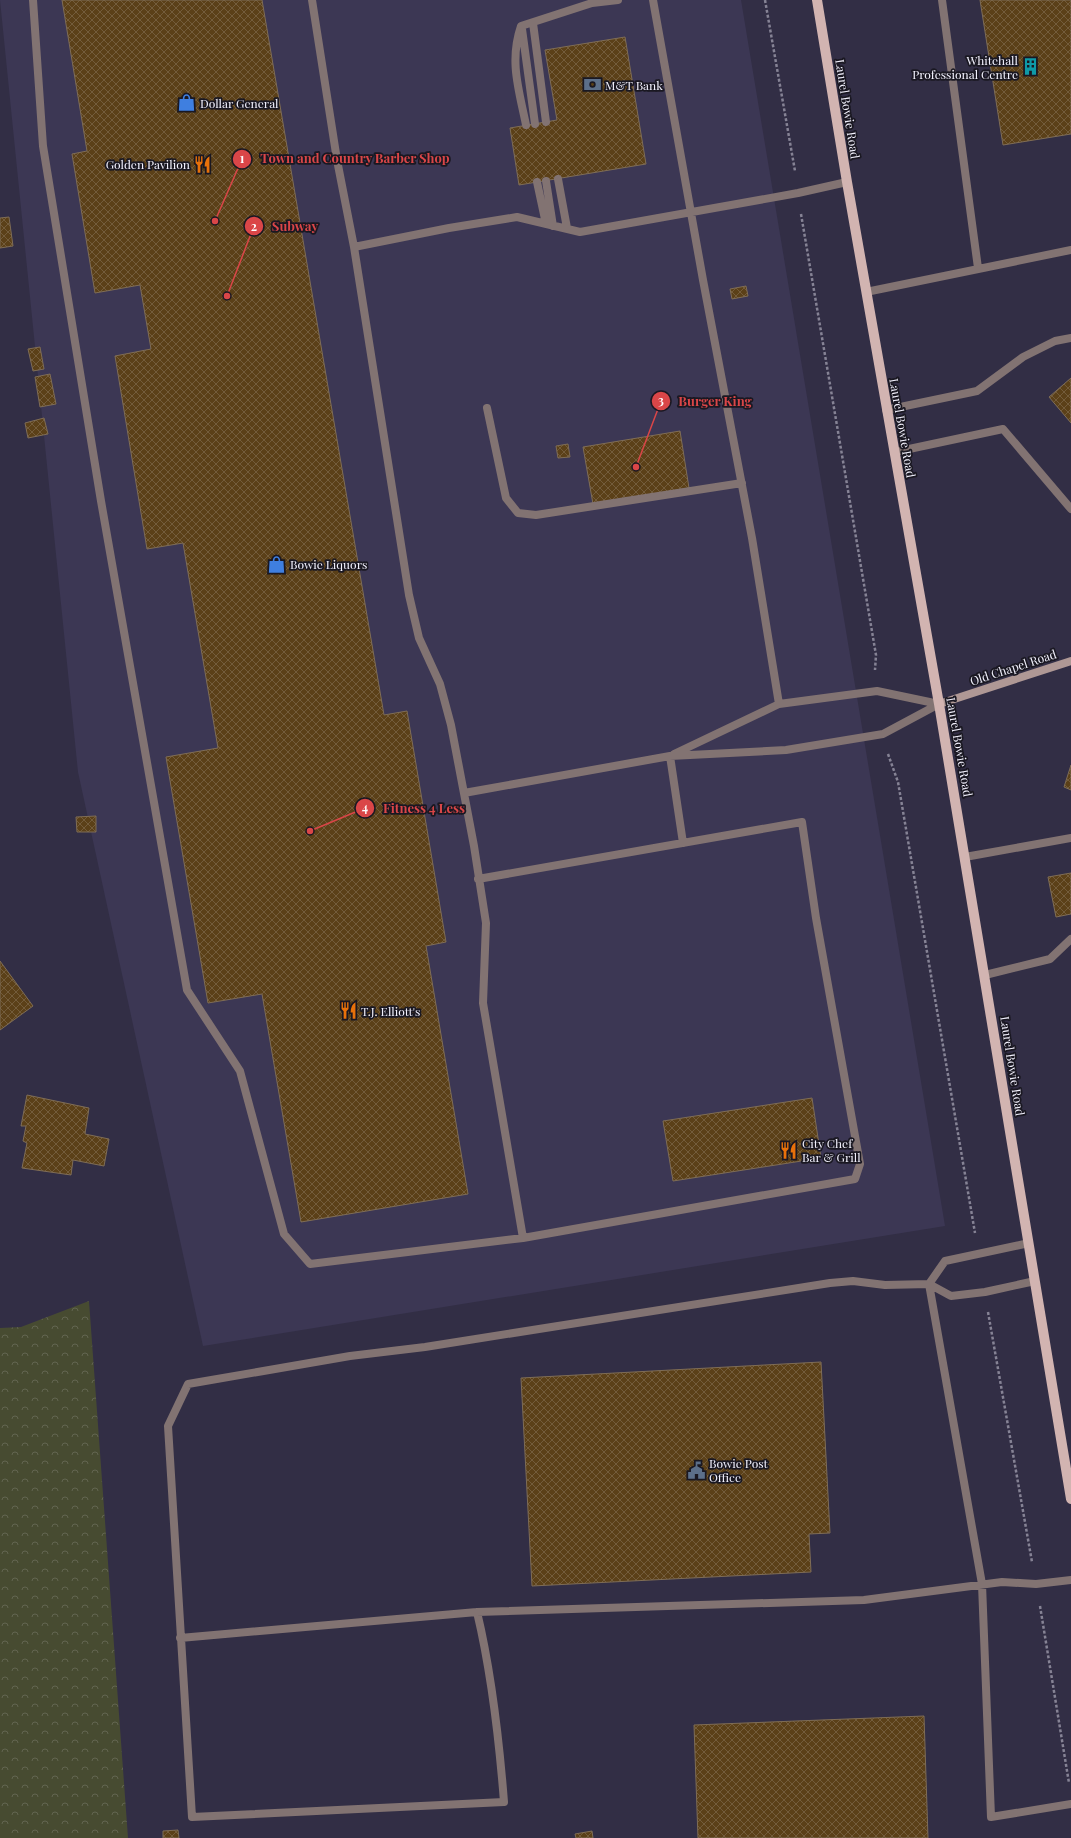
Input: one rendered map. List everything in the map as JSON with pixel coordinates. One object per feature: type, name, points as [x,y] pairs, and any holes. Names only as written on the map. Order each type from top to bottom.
[{"type":"main road","name":"Laurel Bowie Road","points":[[817,0],[886,410],[895,452],[965,857],[1071,1499]]},
{"type":"street","name":"Old Chapel Road","points":[[939,704],[1071,661]]},
{"type":"lane","points":[[33,0],[43,146],[101,501],[187,990],[240,1072],[284,1234],[310,1264],[524,1238],[855,1179],[860,1164],[816,918],[802,822],[478,879]]},
{"type":"lane","points":[[312,0],[337,160],[354,247],[409,595],[419,638],[440,684],[451,725],[464,793],[486,923],[483,1003],[524,1238]]},
{"type":"lane","points":[[521,26],[592,3],[618,0]]},
{"type":"lane","points":[[653,0],[742,483],[779,704]]},
{"type":"lane","points":[[942,0],[978,268]]},
{"type":"lane","points":[[533,23],[538,49],[546,122]]},
{"type":"lane","points":[[521,26],[535,124]]},
{"type":"lane","points":[[521,26],[516,42],[514,67],[526,125]]},
{"type":"lane","points":[[558,178],[567,228]]},
{"type":"lane","points":[[541,182],[550,225]]},
{"type":"lane","points":[[354,247],[448,228],[517,217],[580,232],[798,193],[847,182]]},
{"type":"lane","points":[[866,292],[1071,250]]},
{"type":"lane","points":[[886,410],[977,391],[1023,357],[1055,341],[1071,338]]},
{"type":"lane","points":[[487,408],[506,498],[518,513],[536,515],[742,483]]},
{"type":"lane","points":[[895,452],[1003,429],[1071,509]]},
{"type":"lane","points":[[670,756],[779,704],[877,691],[939,704]]},
{"type":"lane","points":[[464,793],[670,756],[786,750],[883,734],[939,704]]},
{"type":"lane","points":[[670,756],[683,843]]},
{"type":"lane","points":[[965,857],[1071,838]]},
{"type":"lane","points":[[985,976],[1050,959],[1071,939]]},
{"type":"lane","points":[[1029,1243],[944,1261],[929,1284],[982,1584],[991,1817],[1071,1804]]},
{"type":"lane","points":[[477,1612],[496,1712],[504,1802],[192,1817],[168,1426],[188,1384],[350,1356],[425,1347],[830,1283],[853,1281],[885,1285],[929,1284],[951,1296],[985,1292],[1036,1281]]},
{"type":"lane","points":[[180,1638],[477,1612],[864,1600],[1002,1582],[1036,1584],[1071,1580]]},
{"type":"path","points":[[765,0],[876,655],[875,671],[877,691]]},
{"type":"path","points":[[883,734],[891,766],[898,782],[978,1254]]},
{"type":"path","points":[[985,1292],[1070,1785]]},
{"type":"shaded area","points":[[0,0],[741,0],[945,1226],[203,1346],[78,772]]},
{"type":"green space","points":[[89,1301],[128,1838],[0,1838],[0,1328],[21,1327]]},
{"type":"building","points":[[62,0],[262,0],[384,715],[407,711],[446,942],[426,946],[468,1194],[301,1222],[262,994],[208,1003],[166,757],[218,748],[183,543],[147,549],[115,356],[151,349],[140,285],[95,293],[72,154],[87,151]]},
{"type":"building","name":"Whitehall Professional Centre","points":[[980,0],[1071,0],[1071,134],[1003,145]]},
{"type":"building","name":"M&T Bank","points":[[625,37],[646,164],[519,185],[510,128],[557,120],[545,50]]},
{"type":"building","points":[[9,217],[13,246],[0,248],[0,218]]},
{"type":"building","points":[[746,286],[748,296],[732,299],[730,289]]},
{"type":"building","points":[[40,347],[44,369],[33,371],[28,349]]},
{"type":"building","points":[[50,374],[56,404],[40,407],[35,377]]},
{"type":"building","points":[[1071,378],[1071,423],[1049,397]]},
{"type":"building","points":[[44,418],[48,434],[28,438],[25,423]]},
{"type":"building","points":[[680,431],[689,488],[593,504],[583,447]]},
{"type":"building","points":[[568,444],[570,457],[558,458],[556,446]]},
{"type":"building","points":[[1071,765],[1071,790],[1064,787]]},
{"type":"building","points":[[96,816],[96,832],[77,832],[76,817]]},
{"type":"building","points":[[1071,873],[1071,914],[1056,917],[1048,877]]},
{"type":"building","points":[[0,961],[33,1006],[0,1030]]},
{"type":"building","points":[[27,1095],[89,1108],[85,1134],[109,1139],[104,1166],[73,1160],[71,1175],[22,1168],[27,1143],[23,1141],[26,1126],[21,1126]]},
{"type":"building","points":[[812,1098],[821,1158],[673,1181],[663,1121]]},
{"type":"building","points":[[821,1362],[830,1533],[809,1534],[811,1572],[532,1586],[521,1378]]},
{"type":"building","points":[[924,1716],[928,1838],[698,1838],[694,1725]]},
{"type":"building","points":[[178,1830],[179,1838],[163,1838],[163,1831]]},
{"type":"building","points":[[592,1831],[593,1838],[576,1838],[575,1834]]},
{"type":"place","name":"Whitehall Professional Centre","points":[[1031,67]]},
{"type":"place","name":"M&T Bank","points":[[592,85]]},
{"type":"place","name":"Dollar General","points":[[187,103]]},
{"type":"place","name":"Golden Pavilion","points":[[203,164]]},
{"type":"place","name":"Town and Country Barber Shop","points":[[215,221]]},
{"type":"place","name":"Subway","points":[[227,296]]},
{"type":"place","name":"Burger King","points":[[636,467]]},
{"type":"place","name":"Bowie Liquors","points":[[277,564]]},
{"type":"place","name":"Fitness 4 Less","points":[[310,831]]},
{"type":"place","name":"T.J. Elliott's","points":[[348,1011]]},
{"type":"place","name":"City Chef Bar & Grill","points":[[789,1150]]},
{"type":"place","name":"Bowie Post Office","points":[[696,1470]]}]
